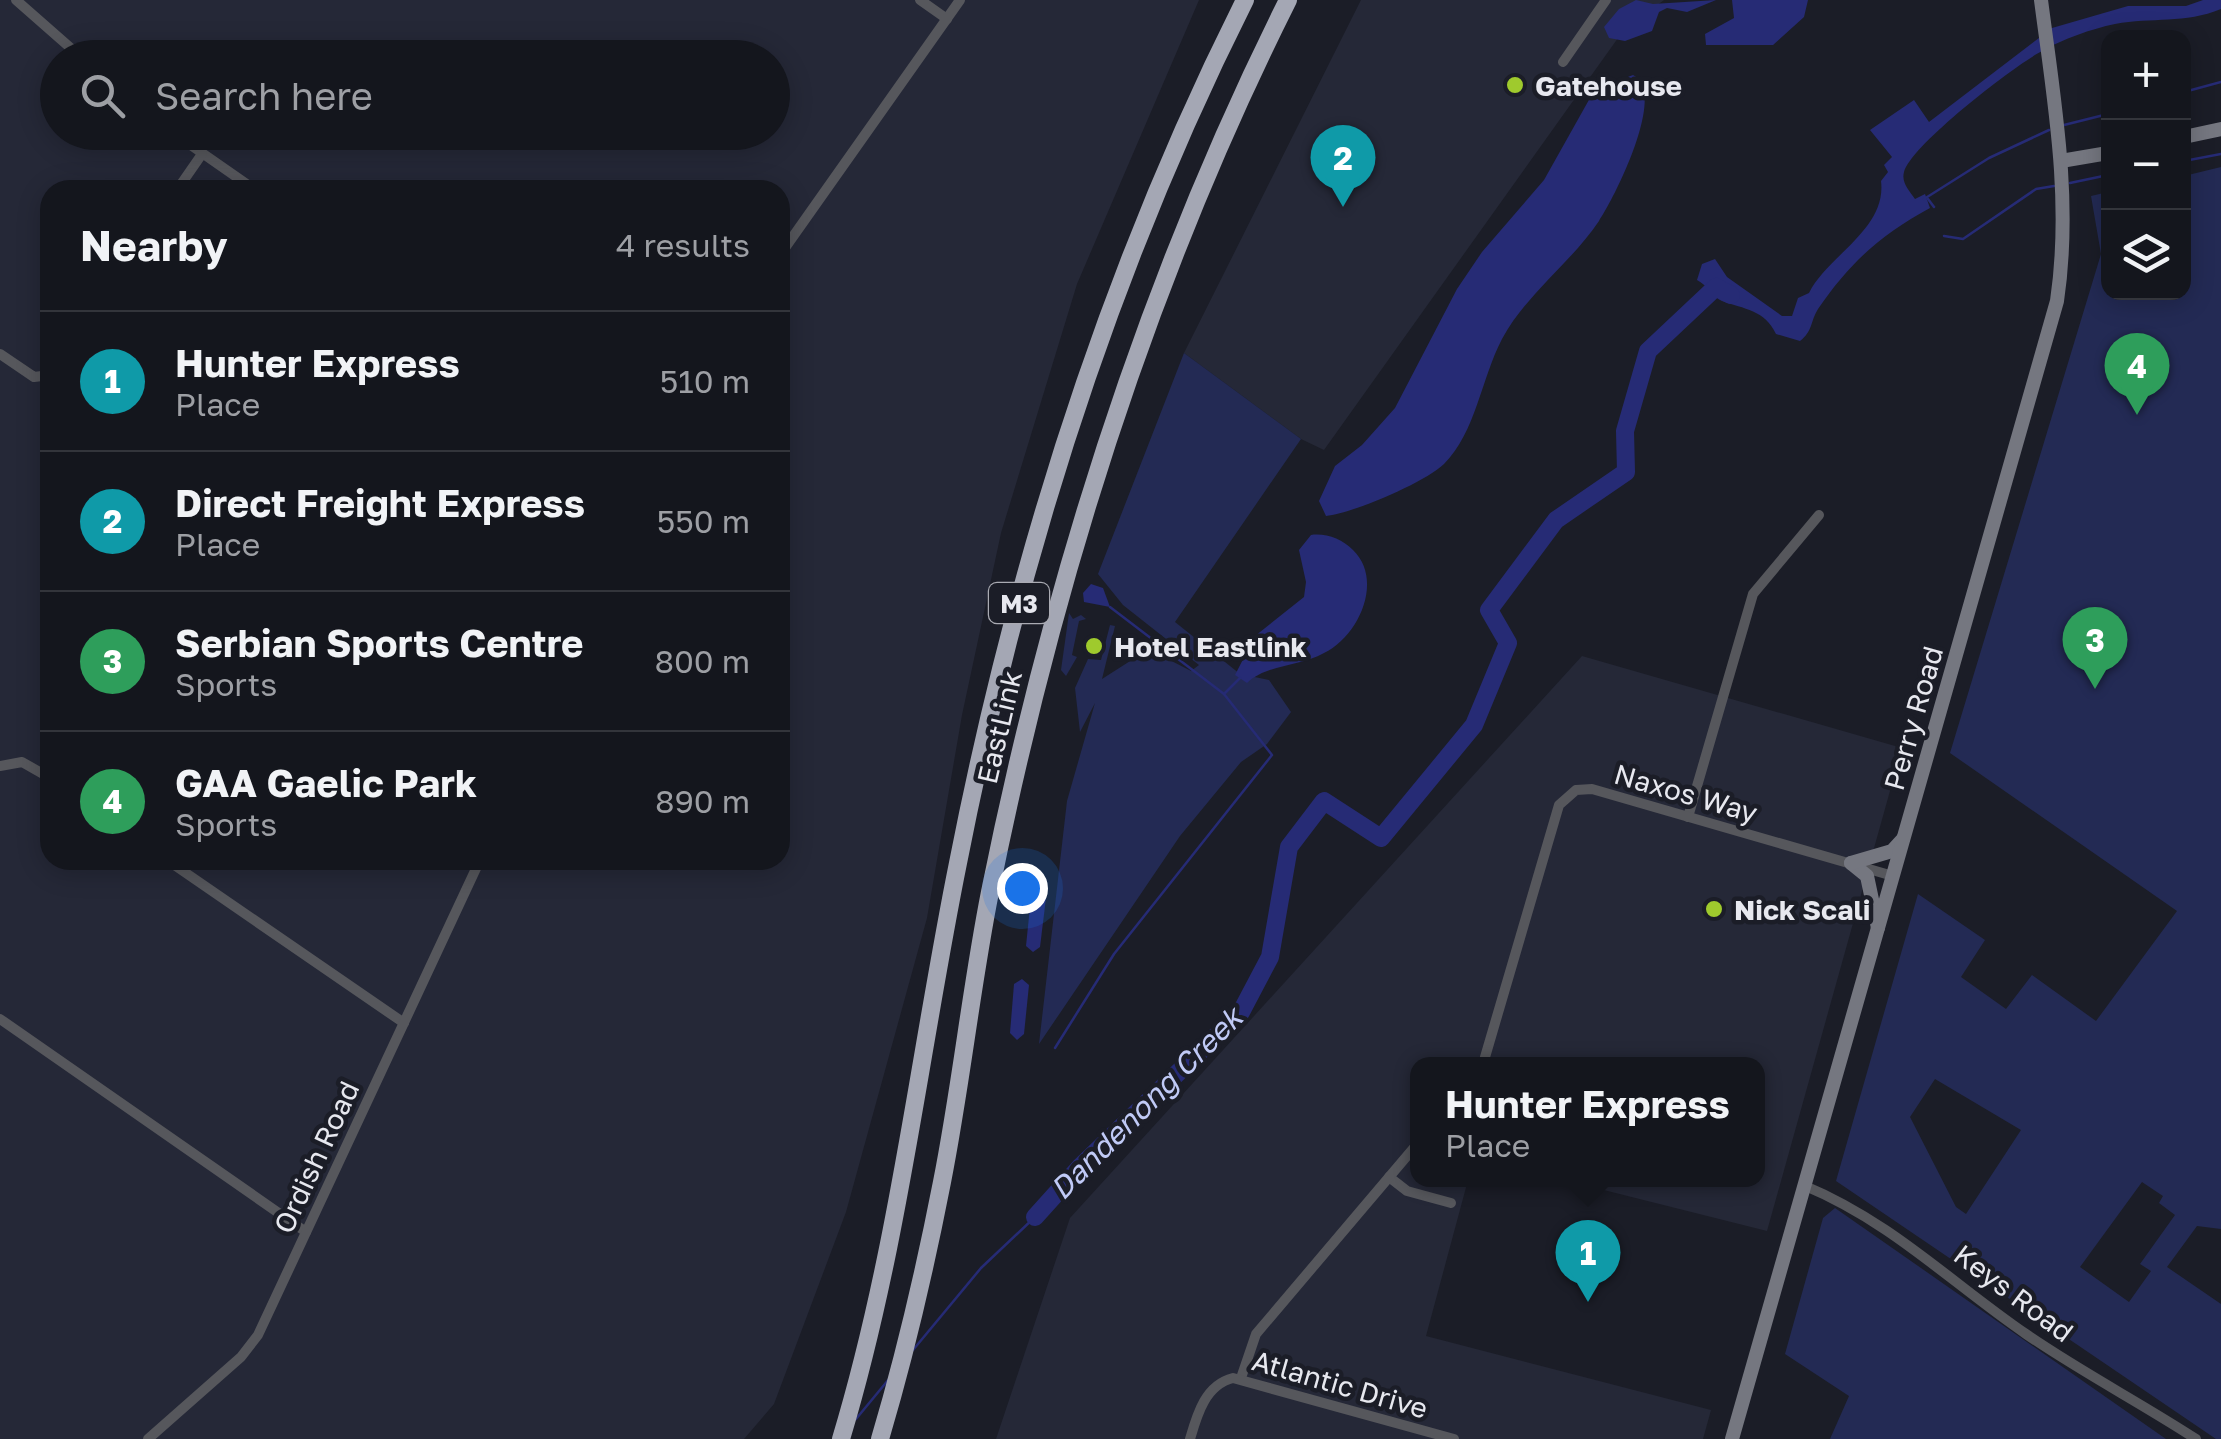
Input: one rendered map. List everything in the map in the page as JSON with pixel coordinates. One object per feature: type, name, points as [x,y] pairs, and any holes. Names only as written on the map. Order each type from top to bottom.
[{"type":"highway","name":"EastLink","points":[[841,1439],[892,1236],[958,864],[998,683],[1035,548],[1116,302],[1173,160],[1245,0]]},
{"type":"highway","name":"EastLink","points":[[880,1439],[943,1181],[990,894],[1060,595],[1155,307],[1232,117],[1288,0]]},
{"type":"main road","name":"Perry Road","points":[[1732,1439],[2050,334],[2064,240],[2061,161],[2040,0]]},
{"type":"main road","points":[[2191,135],[2221,129]]},
{"type":"main road","points":[[2061,161],[2101,154]]},
{"type":"main road","points":[[1850,862],[1892,851],[1904,838]]},
{"type":"main road","points":[[1850,862],[1867,876],[1878,930]]},
{"type":"street","points":[[16,0],[62,40]]},
{"type":"street","points":[[920,0],[947,19]]},
{"type":"street","points":[[790,241],[960,0]]},
{"type":"street","points":[[1563,62],[1606,0]]},
{"type":"street","points":[[197,150],[240,180]]},
{"type":"street","points":[[185,180],[202,154]]},
{"type":"street","points":[[0,354],[34,377],[40,376]]},
{"type":"street","points":[[1688,817],[1753,594],[1819,515]]},
{"type":"street","points":[[0,766],[22,762],[40,772]]},
{"type":"street","name":"Naxos Way","points":[[1485,1057],[1565,796],[1592,789],[1893,876]]},
{"type":"street","points":[[181,870],[404,1024]]},
{"type":"street","name":"Ordish Road","points":[[148,1439],[241,1357],[258,1335],[475,870]]},
{"type":"street","points":[[0,1019],[306,1232]]},
{"type":"street","points":[[1241,1378],[1256,1334],[1410,1152]]},
{"type":"street","points":[[1389,1176],[1407,1191],[1451,1203]]},
{"type":"street","name":"Keys Road","points":[[1803,1186],[1834,1198],[1918,1250],[2026,1334],[2196,1439]]},
{"type":"street","name":"Atlantic Drive","points":[[1190,1439],[1202,1403],[1216,1385],[1241,1378],[1454,1439]]},
{"type":"shaded area","points":[[0,0],[1199,0],[1077,284],[1001,533],[962,715],[927,918],[846,1212],[774,1404],[744,1439],[0,1439]]},
{"type":"shaded area","points":[[1361,0],[1664,0],[1623,31],[1324,450],[1301,439],[1184,353]]},
{"type":"shaded area","points":[[1636,0],[1653,4],[1716,0],[1687,12],[1667,8],[1659,12],[1652,31],[1625,41],[1609,38],[1604,27],[1619,9]]},
{"type":"shaded area","points":[[1732,0],[1808,0],[1804,17],[1773,45],[1706,45],[1705,34],[1734,18]]},
{"type":"shaded area","points":[[2203,0],[2221,0],[2221,9],[2194,17],[2129,22],[2087,32],[2059,42],[1988,88],[1925,144],[1904,172],[1905,183],[1915,199],[1925,194],[1930,208],[1882,239],[1855,263],[1818,309],[1800,341],[1776,334],[1760,315],[1722,301],[1697,280],[1702,264],[1715,259],[1727,277],[1782,316],[1792,316],[1798,298],[1809,293],[1875,214],[1881,181],[1888,172],[1884,165],[1892,157],[1870,130],[1914,100],[1929,122],[2052,28],[2128,6],[2186,6]]},
{"type":"shaded area","points":[[1633,75],[1642,85],[1645,102],[1635,145],[1616,190],[1588,237],[1512,322],[1455,451],[1434,472],[1405,488],[1326,516],[1319,501],[1335,466],[1362,445],[1395,408],[1457,289],[1482,252],[1544,180],[1590,98],[1602,87]]},
{"type":"shaded area","points":[[2221,167],[2221,1229],[2197,1226],[2167,1267],[2221,1304],[2221,1439],[1836,1181],[1918,894],[1985,940],[1961,977],[2006,1009],[2032,975],[2096,1021],[2177,911],[1950,753],[2101,254],[2101,300],[2191,300],[2191,174]],"holes":[[[1935,1079],[2021,1130],[1966,1214],[1956,1207],[1910,1117]],[[2142,1182],[2163,1196],[2159,1203],[2175,1215],[2140,1264],[2151,1271],[2129,1302],[2080,1267]]]},
{"type":"shaded area","points":[[2101,194],[2101,254],[2091,196]]},
{"type":"shaded area","points":[[1184,353],[1301,439],[1175,622],[1240,674],[1269,680],[1291,712],[1267,744],[1241,762],[1180,836],[1039,1044],[1067,801],[1095,703],[1080,732],[1075,688],[1088,659],[1101,660],[1110,625],[1115,626],[1102,679],[1138,656],[1123,636],[1191,671],[1199,665],[1123,605],[1098,574]]},
{"type":"shaded area","points":[[1311,535],[1339,540],[1362,562],[1367,591],[1357,621],[1337,645],[1324,653],[1264,672],[1247,683],[1235,675],[1255,636],[1304,597],[1306,582],[1299,550]]},
{"type":"shaded area","points":[[1091,584],[1103,588],[1110,607],[1084,602],[1083,593]]},
{"type":"shaded area","points":[[1069,613],[1073,619],[1081,615],[1086,619],[1079,621],[1072,655],[1077,657],[1066,676],[1061,670]]},
{"type":"shaded area","points":[[1582,656],[1902,748],[1767,1231],[1592,1187],[1765,1187],[1765,1057],[1410,1057],[1410,1187],[1466,1187],[1426,1336],[1711,1410],[1703,1439],[996,1439],[1070,1218]]},
{"type":"shaded area","points":[[1038,891],[1046,898],[1040,947],[1033,952],[1026,946],[1031,897]]},
{"type":"shaded area","points":[[1022,979],[1029,985],[1024,1034],[1017,1040],[1010,1033],[1014,984]]},
{"type":"shaded area","points":[[1835,1208],[2166,1439],[1830,1439],[1849,1396],[1785,1354],[1823,1218]]},
{"type":"waterway","points":[[2191,90],[2221,82]]},
{"type":"waterway","points":[[2064,125],[2101,116]]},
{"type":"waterway","points":[[1924,199],[1989,158],[2049,130]]},
{"type":"waterway","points":[[2191,160],[2221,154]]},
{"type":"waterway","points":[[2070,183],[2101,176]]},
{"type":"waterway","points":[[1944,236],[1963,239],[2036,189],[2054,186]]},
{"type":"waterway","points":[[1928,199],[1934,207]]},
{"type":"waterway","name":"Dandenong Creek","points":[[1035,1217],[1080,1167],[1241,1012],[1270,957],[1289,847],[1324,801],[1381,838],[1474,725],[1508,643],[1489,610],[1556,520],[1626,472],[1625,431],[1648,351],[1716,287],[1731,295]]},
{"type":"waterway","points":[[1055,1048],[1114,954],[1272,755],[1224,694],[1110,607]]},
{"type":"waterway","points":[[1224,694],[1240,678]]},
{"type":"waterway","name":"Dandenong Creek","points":[[913,1350],[981,1268],[1035,1217]]},
{"type":"waterway","name":"Dandenong Creek","points":[[856,1419],[889,1379]]},
{"type":"place","name":"Gatehouse","points":[[1515,85]]},
{"type":"place","name":"Direct Freight Express","points":[[1343,207]]},
{"type":"place","name":"GAA Gaelic Park","points":[[2137,415]]},
{"type":"place","name":"Hotel Eastlink","points":[[1094,646]]},
{"type":"place","name":"Serbian Sports Centre","points":[[2095,689]]},
{"type":"place","name":"Nick Scali","points":[[1714,909]]},
{"type":"place","name":"Hunter Express","points":[[1588,1302]]}]
